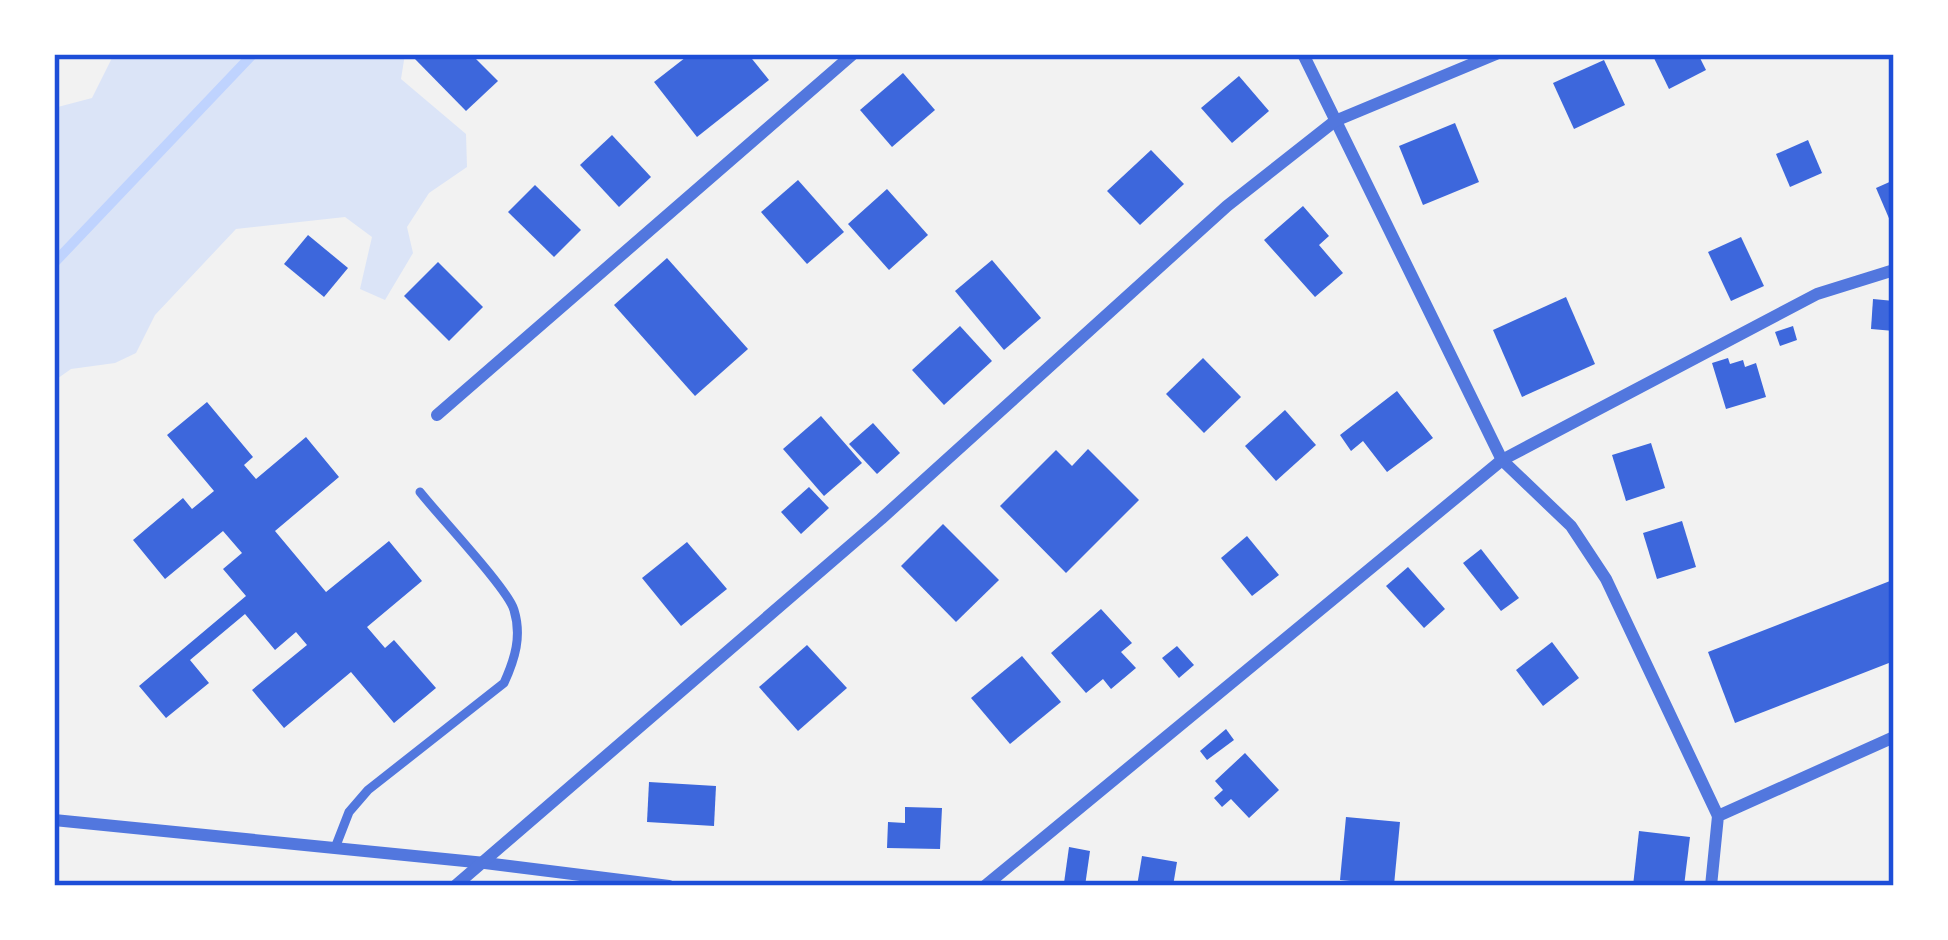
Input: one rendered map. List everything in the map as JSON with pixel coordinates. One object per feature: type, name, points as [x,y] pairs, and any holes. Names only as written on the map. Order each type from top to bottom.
[{"type":"street","points":[[437,415],[853,54]]},
{"type":"street","points":[[1303,54],[1502,460],[1571,526],[1606,579],[1718,816],[1711,886]]},
{"type":"street","points":[[455,886],[880,519],[1227,206],[1335,122],[1496,54]]},
{"type":"street","points":[[985,886],[1502,460],[1817,294],[1894,270]]},
{"type":"street","points":[[1718,816],[1894,737]]},
{"type":"street","points":[[54,820],[669,886]]},
{"type":"lane","points":[[334,848],[349,812],[368,790],[504,683],[515,658],[518,631],[513,605],[420,492]]},
{"type":"shaded area","points":[[114,54],[405,54],[401,79],[466,134],[467,167],[429,193],[407,227],[413,253],[385,300],[360,289],[372,237],[345,217],[236,229],[155,315],[136,353],[115,363],[71,369],[54,381],[54,108],[92,98]]},
{"type":"building","points":[[418,54],[471,54],[498,81],[466,111],[414,58]]},
{"type":"building","points":[[690,54],[748,54],[769,80],[697,137],[654,82]]},
{"type":"building","points":[[1652,54],[1698,54],[1706,70],[1669,89]]},
{"type":"building","points":[[1604,60],[1625,105],[1574,129],[1553,83]]},
{"type":"building","points":[[903,73],[935,110],[892,147],[860,110]]},
{"type":"building","points":[[1239,76],[1269,111],[1232,143],[1201,108]]},
{"type":"building","points":[[1455,123],[1479,182],[1423,205],[1399,146]]},
{"type":"building","points":[[612,135],[651,177],[619,207],[580,165]]},
{"type":"building","points":[[1808,140],[1822,173],[1790,187],[1776,154]]},
{"type":"building","points":[[1151,150],[1184,184],[1140,225],[1107,191]]},
{"type":"building","points":[[798,180],[844,232],[807,264],[761,212]]},
{"type":"building","points":[[1894,180],[1894,230],[1876,188]]},
{"type":"building","points":[[535,185],[581,230],[554,257],[508,212]]},
{"type":"building","points":[[887,189],[928,235],[889,270],[848,224]]},
{"type":"building","points":[[1303,206],[1329,236],[1319,245],[1343,273],[1315,297],[1264,240]]},
{"type":"building","points":[[308,235],[348,268],[324,297],[284,264]]},
{"type":"building","points":[[1741,237],[1764,286],[1731,301],[1708,252]]},
{"type":"building","points":[[667,258],[748,349],[695,396],[614,305]]},
{"type":"building","points":[[992,260],[1041,318],[1004,350],[955,291]]},
{"type":"building","points":[[438,262],[483,307],[449,341],[404,296]]},
{"type":"building","points":[[1566,297],[1595,364],[1522,397],[1493,330]]},
{"type":"building","points":[[1873,299],[1894,301],[1894,331],[1871,329]]},
{"type":"building","points":[[960,326],[992,361],[944,405],[912,370]]},
{"type":"building","points":[[1793,326],[1797,340],[1780,346],[1775,332]]},
{"type":"building","points":[[1203,358],[1241,397],[1204,433],[1166,394]]},
{"type":"building","points":[[1728,358],[1730,364],[1743,360],[1745,367],[1756,363],[1766,397],[1726,409],[1712,363]]},
{"type":"building","points":[[1397,391],[1433,438],[1387,472],[1363,441],[1351,451],[1340,435]]},
{"type":"building","points":[[207,402],[253,457],[244,465],[256,479],[306,437],[339,477],[275,531],[326,592],[389,541],[422,581],[367,627],[385,648],[394,640],[436,688],[394,723],[351,672],[284,728],[252,690],[307,645],[296,632],[275,650],[245,614],[190,660],[209,683],[166,718],[139,686],[246,596],[223,569],[242,553],[223,531],[165,579],[133,540],[183,498],[192,509],[214,491],[167,435]]},
{"type":"building","points":[[1285,410],[1316,445],[1276,481],[1245,446]]},
{"type":"building","points":[[821,416],[862,463],[824,496],[783,449]]},
{"type":"building","points":[[873,423],[900,453],[877,474],[849,444]]},
{"type":"building","points":[[1651,443],[1665,488],[1626,501],[1612,455]]},
{"type":"building","points":[[1088,449],[1139,500],[1066,573],[1000,506],[1056,450],[1072,466]]},
{"type":"building","points":[[809,487],[829,508],[801,534],[781,512]]},
{"type":"building","points":[[1682,521],[1696,567],[1657,579],[1643,533]]},
{"type":"building","points":[[943,524],[999,580],[956,622],[901,566]]},
{"type":"building","points":[[1247,536],[1279,575],[1252,596],[1221,558]]},
{"type":"building","points":[[687,542],[727,589],[681,626],[642,578]]},
{"type":"building","points":[[1481,549],[1519,598],[1501,611],[1463,563]]},
{"type":"building","points":[[1408,567],[1445,609],[1424,628],[1386,586]]},
{"type":"building","points":[[1890,581],[1894,661],[1735,723],[1708,652]]},
{"type":"building","points":[[1101,609],[1132,643],[1121,652],[1136,668],[1111,689],[1103,679],[1086,693],[1051,653]]},
{"type":"building","points":[[1552,642],[1579,678],[1543,706],[1516,670]]},
{"type":"building","points":[[807,645],[847,688],[798,731],[759,687]]},
{"type":"building","points":[[1177,646],[1194,665],[1179,678],[1162,658]]},
{"type":"building","points":[[1022,656],[1061,702],[1010,744],[971,698]]},
{"type":"building","points":[[1226,729],[1234,740],[1207,760],[1200,751]]},
{"type":"building","points":[[1245,753],[1279,790],[1249,818],[1231,799],[1222,807],[1214,798],[1223,790],[1215,781]]},
{"type":"building","points":[[649,782],[716,786],[714,826],[647,822]]},
{"type":"building","points":[[905,807],[942,808],[940,849],[887,848],[888,822],[905,823]]},
{"type":"building","points":[[1346,817],[1400,822],[1394,885],[1340,880]]},
{"type":"building","points":[[1639,831],[1690,837],[1684,886],[1633,886]]},
{"type":"building","points":[[1069,847],[1090,851],[1085,886],[1064,883]]},
{"type":"building","points":[[1142,856],[1177,862],[1173,886],[1137,886]]},
{"type":"waterway","points":[[54,263],[253,54]]}]
